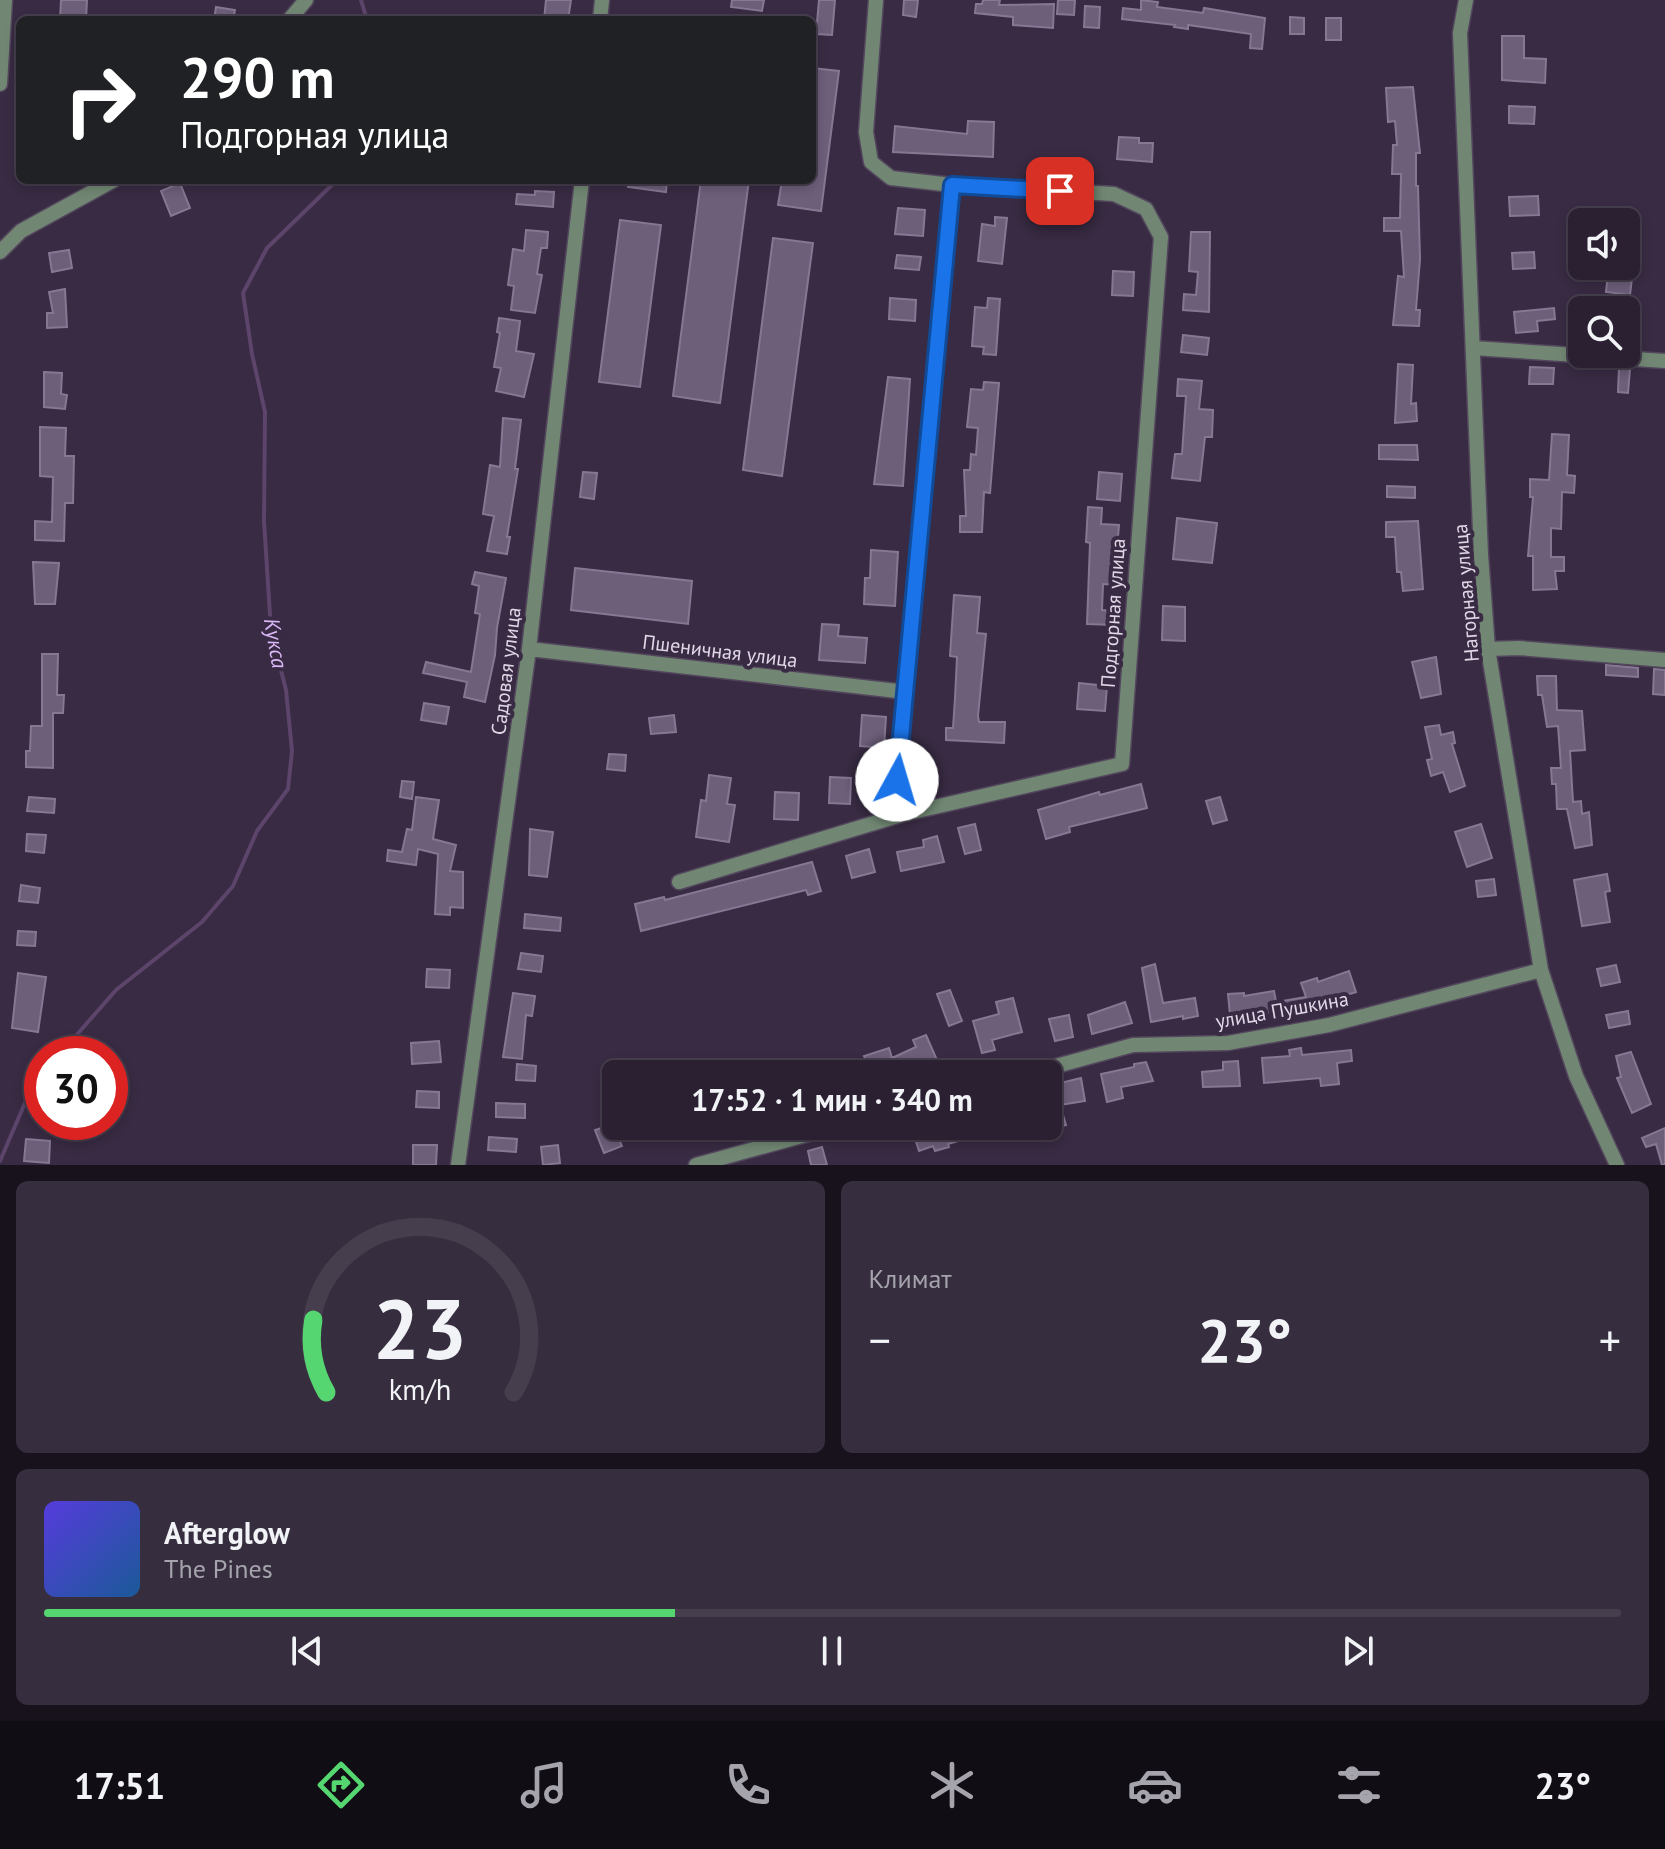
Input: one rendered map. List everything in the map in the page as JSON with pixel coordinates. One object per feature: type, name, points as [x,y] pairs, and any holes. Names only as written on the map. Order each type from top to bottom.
[{"type":"street","points":[[0,84],[5,0]]},
{"type":"street","points":[[292,16],[306,0]]},
{"type":"street","points":[[876,0],[866,132],[871,162],[891,178],[952,185],[897,780],[904,814]]},
{"type":"street","name":"Нагорная улица","points":[[1466,0],[1460,33],[1481,555],[1488,649],[1541,970],[1576,1076],[1617,1165]]},
{"type":"street","points":[[0,252],[21,231],[107,184]]},
{"type":"street","name":"Садовая улица","points":[[458,1165],[529,649],[582,184]]},
{"type":"street","name":"Подгорная улица","points":[[679,882],[904,814],[1122,764],[1161,237],[1146,209],[1114,194],[952,185]]},
{"type":"street","points":[[1473,348],[1665,361]]},
{"type":"street","points":[[1488,649],[1519,648],[1665,660]]},
{"type":"street","name":"Пшеничная улица","points":[[529,649],[906,692]]},
{"type":"street","name":"улица Пушкина","points":[[1062,1064],[1133,1045],[1228,1043],[1329,1025],[1541,970]]},
{"type":"street","points":[[696,1165],[787,1140]]},
{"type":"building","points":[[61,0],[87,0],[86,16],[60,16]]},
{"type":"building","points":[[546,0],[571,0],[569,16],[544,16]]},
{"type":"building","points":[[732,0],[764,0],[762,11],[731,7]]},
{"type":"building","points":[[819,0],[835,0],[832,35],[816,34]]},
{"type":"building","points":[[904,0],[918,0],[916,17],[903,15]]},
{"type":"building","points":[[983,0],[1000,0],[999,5],[1054,4],[1053,28],[1013,25],[1013,17],[975,13],[976,4],[982,4]]},
{"type":"building","points":[[1058,0],[1075,0],[1074,15],[1057,14]]},
{"type":"building","points":[[1141,0],[1158,2],[1157,7],[1203,13],[1204,8],[1265,18],[1262,49],[1250,48],[1251,34],[1122,19],[1123,8],[1141,10]]},
{"type":"building","points":[[1085,6],[1100,7],[1099,28],[1084,27]]},
{"type":"building","points":[[216,7],[235,10],[234,16],[215,16]]},
{"type":"building","points":[[1290,17],[1304,18],[1304,34],[1290,34]]},
{"type":"building","points":[[1326,18],[1341,18],[1341,40],[1326,40]]},
{"type":"building","points":[[1502,36],[1524,36],[1524,58],[1546,59],[1545,83],[1502,80]]},
{"type":"building","points":[[816,68],[839,71],[821,211],[778,205],[781,184],[816,184]]},
{"type":"building","points":[[1413,87],[1420,153],[1416,153],[1420,259],[1416,310],[1420,310],[1419,326],[1393,325],[1398,276],[1404,277],[1401,231],[1384,231],[1384,218],[1400,218],[1401,174],[1392,174],[1393,145],[1397,145],[1395,121],[1388,122],[1386,88]]},
{"type":"building","points":[[1509,106],[1535,107],[1534,124],[1509,123]]},
{"type":"building","points":[[968,121],[994,122],[993,157],[893,152],[895,126],[967,134]]},
{"type":"building","points":[[1119,137],[1139,138],[1139,143],[1153,143],[1152,162],[1117,159]]},
{"type":"building","points":[[180,184],[190,208],[171,216],[161,191]]},
{"type":"building","points":[[628,184],[667,184],[666,192],[628,187]]},
{"type":"building","points":[[700,184],[748,184],[720,403],[673,396]]},
{"type":"building","points":[[535,191],[554,192],[553,207],[516,204],[517,194],[535,195]]},
{"type":"building","points":[[1538,196],[1539,215],[1510,216],[1509,197]]},
{"type":"building","points":[[898,208],[925,210],[923,236],[895,234]]},
{"type":"building","points":[[995,217],[1007,218],[1002,264],[978,261],[982,224],[995,226]]},
{"type":"building","points":[[620,220],[661,225],[640,387],[599,382]]},
{"type":"building","points":[[526,230],[548,232],[547,248],[541,248],[537,274],[542,275],[535,313],[511,310],[514,286],[508,285],[513,249],[524,251]]},
{"type":"building","points":[[1191,232],[1210,232],[1209,312],[1183,310],[1184,294],[1196,295],[1198,272],[1189,271]]},
{"type":"building","points":[[773,238],[813,243],[782,476],[743,470]]},
{"type":"building","points":[[69,250],[72,268],[52,272],[49,253]]},
{"type":"building","points":[[1534,252],[1535,268],[1513,269],[1512,253]]},
{"type":"building","points":[[897,255],[921,257],[919,270],[895,268]]},
{"type":"building","points":[[1113,271],[1134,272],[1133,296],[1112,295]]},
{"type":"building","points":[[1607,280],[1632,280],[1630,295],[1606,292]]},
{"type":"building","points":[[65,289],[67,327],[47,328],[47,313],[53,313],[49,292]]},
{"type":"building","points":[[890,298],[916,300],[915,321],[889,319]]},
{"type":"building","points":[[988,298],[1000,299],[996,355],[983,354],[984,347],[972,346],[975,307],[987,308]]},
{"type":"building","points":[[1554,308],[1555,319],[1537,321],[1538,331],[1516,333],[1514,312]]},
{"type":"building","points":[[499,318],[520,321],[516,351],[534,354],[524,397],[496,391],[501,368],[494,367],[500,333],[497,332]]},
{"type":"building","points":[[1183,335],[1209,338],[1207,355],[1181,352]]},
{"type":"building","points":[[1398,364],[1413,365],[1411,404],[1416,403],[1417,421],[1395,423]]},
{"type":"building","points":[[1530,367],[1554,368],[1553,384],[1529,384]]},
{"type":"building","points":[[1619,368],[1630,369],[1628,393],[1618,392]]},
{"type":"building","points":[[44,372],[62,373],[61,394],[67,395],[65,409],[44,407]]},
{"type":"building","points":[[888,377],[910,379],[903,486],[874,484]]},
{"type":"building","points":[[1178,379],[1202,381],[1199,409],[1213,410],[1212,437],[1205,437],[1200,481],[1172,478],[1175,454],[1182,454],[1186,396],[1177,396]]},
{"type":"building","points":[[984,382],[999,383],[990,493],[984,492],[982,532],[960,532],[960,516],[966,516],[964,470],[970,470],[971,454],[976,455],[978,428],[967,427],[971,389],[983,390]]},
{"type":"building","points":[[503,418],[521,420],[507,554],[487,551],[494,516],[483,514],[490,465],[500,467]]},
{"type":"building","points":[[40,427],[66,428],[65,456],[74,456],[73,503],[65,503],[64,541],[35,540],[35,521],[52,522],[53,477],[40,476]]},
{"type":"building","points":[[1552,434],[1569,435],[1567,475],[1575,476],[1574,493],[1562,492],[1561,529],[1551,528],[1551,557],[1564,557],[1564,571],[1555,571],[1557,589],[1533,590],[1533,556],[1528,556],[1533,497],[1530,497],[1530,479],[1549,480]]},
{"type":"building","points":[[1379,445],[1417,445],[1418,460],[1379,459]]},
{"type":"building","points":[[583,472],[597,473],[594,499],[580,497]]},
{"type":"building","points":[[1099,472],[1122,474],[1120,501],[1097,499]]},
{"type":"building","points":[[1387,486],[1415,487],[1415,498],[1387,497]]},
{"type":"building","points":[[1088,507],[1102,508],[1101,524],[1119,525],[1114,585],[1103,584],[1102,610],[1113,611],[1113,625],[1087,624]]},
{"type":"building","points":[[1177,518],[1217,523],[1212,563],[1173,559]]},
{"type":"building","points":[[1418,521],[1423,589],[1403,591],[1401,572],[1397,572],[1395,537],[1386,537],[1386,522]]},
{"type":"building","points":[[871,550],[898,552],[895,606],[864,604],[865,578],[870,578]]},
{"type":"building","points":[[33,562],[59,563],[55,604],[35,604]]},
{"type":"building","points":[[575,568],[692,581],[688,624],[571,610]]},
{"type":"building","points":[[475,572],[506,578],[485,702],[464,697],[467,682],[423,673],[426,662],[471,672],[480,614],[475,613],[479,586],[472,584]]},
{"type":"building","points":[[954,595],[980,597],[977,633],[986,634],[978,716],[979,722],[1005,722],[1004,743],[946,740],[946,728],[953,728],[955,698],[957,657],[950,656]]},
{"type":"building","points":[[1163,606],[1185,607],[1185,641],[1162,640]]},
{"type":"building","points":[[822,624],[839,625],[838,636],[867,638],[865,663],[819,660]]},
{"type":"building","points":[[42,654],[58,654],[57,695],[64,695],[63,713],[53,713],[53,768],[26,767],[31,726],[42,726]]},
{"type":"building","points":[[1436,657],[1441,694],[1421,698],[1412,662]]},
{"type":"building","points":[[1606,665],[1638,668],[1638,677],[1606,675]]},
{"type":"building","points":[[1654,669],[1665,670],[1665,695],[1653,694]]},
{"type":"building","points":[[1537,676],[1556,676],[1557,710],[1582,711],[1585,750],[1570,751],[1573,802],[1581,801],[1582,814],[1589,812],[1592,845],[1575,848],[1567,809],[1557,809],[1556,784],[1552,784],[1551,768],[1561,768],[1558,726],[1547,727],[1542,695],[1538,695]]},
{"type":"building","points":[[1079,683],[1107,686],[1105,711],[1077,709]]},
{"type":"building","points":[[424,703],[449,707],[446,724],[421,720]]},
{"type":"building","points":[[674,715],[676,732],[651,734],[649,718]]},
{"type":"building","points":[[862,715],[886,717],[884,748],[860,746]]},
{"type":"building","points":[[1439,725],[1441,735],[1453,732],[1455,743],[1452,744],[1465,786],[1450,792],[1443,772],[1431,776],[1427,760],[1432,759],[1425,727]]},
{"type":"building","points":[[609,754],[626,755],[625,771],[607,769]]},
{"type":"building","points":[[709,775],[731,778],[727,804],[735,805],[729,842],[696,837],[701,800],[706,801]]},
{"type":"building","points":[[830,777],[851,778],[850,804],[829,803]]},
{"type":"building","points":[[402,781],[414,782],[412,799],[400,797]]},
{"type":"building","points":[[1141,784],[1147,808],[1069,827],[1070,832],[1046,839],[1038,810],[1099,792],[1100,795]]},
{"type":"building","points":[[775,792],[799,793],[798,820],[774,819]]},
{"type":"building","points":[[29,797],[55,799],[54,813],[27,811]]},
{"type":"building","points":[[416,797],[439,800],[433,839],[456,845],[450,871],[463,872],[463,908],[450,907],[450,915],[435,914],[438,854],[418,849],[416,865],[387,861],[388,850],[402,852],[407,829],[412,830]]},
{"type":"building","points":[[1220,797],[1227,820],[1213,824],[1206,801]]},
{"type":"building","points":[[975,824],[981,850],[965,854],[958,828]]},
{"type":"building","points":[[1481,824],[1492,858],[1467,867],[1455,832]]},
{"type":"building","points":[[530,829],[553,832],[547,877],[529,875]]},
{"type":"building","points":[[27,834],[46,835],[44,853],[26,851]]},
{"type":"building","points":[[937,836],[944,862],[901,871],[897,852],[924,847],[923,840]]},
{"type":"building","points":[[869,849],[875,872],[852,878],[846,856]]},
{"type":"building","points":[[812,862],[821,891],[808,895],[806,890],[641,931],[635,904],[664,897],[665,900]]},
{"type":"building","points":[[1607,874],[1610,891],[1605,892],[1610,922],[1582,926],[1574,880]]},
{"type":"building","points":[[1494,879],[1496,895],[1478,897],[1476,881]]},
{"type":"building","points":[[21,885],[40,888],[38,903],[19,901]]},
{"type":"building","points":[[525,914],[561,918],[560,931],[524,928]]},
{"type":"building","points":[[18,931],[36,932],[35,946],[17,945]]},
{"type":"building","points":[[521,953],[543,956],[541,972],[518,969]]},
{"type":"building","points":[[1155,964],[1163,1003],[1195,998],[1198,1016],[1151,1022],[1142,968]]},
{"type":"building","points":[[1616,965],[1620,982],[1601,986],[1597,969]]},
{"type":"building","points":[[427,969],[450,970],[449,988],[426,987]]},
{"type":"building","points":[[1349,971],[1356,992],[1285,1014],[1282,1001],[1306,997],[1301,983],[1317,978],[1318,982]]},
{"type":"building","points":[[18,973],[46,977],[38,1032],[12,1028]]},
{"type":"building","points":[[950,990],[962,1021],[949,1026],[937,994]]},
{"type":"building","points":[[1274,991],[1278,1012],[1230,1015],[1228,994],[1244,993],[1244,996]]},
{"type":"building","points":[[513,993],[535,996],[532,1016],[526,1015],[522,1059],[503,1057]]},
{"type":"building","points":[[1013,998],[1022,1032],[992,1040],[995,1050],[982,1053],[973,1021],[999,1014],[996,1002]]},
{"type":"building","points":[[1125,1002],[1132,1023],[1092,1034],[1088,1015]]},
{"type":"building","points":[[1628,1011],[1630,1024],[1609,1028],[1606,1015]]},
{"type":"building","points":[[1069,1015],[1073,1037],[1055,1041],[1049,1019]]},
{"type":"building","points":[[926,1035],[937,1060],[866,1060],[864,1056],[889,1048],[892,1058],[916,1047],[913,1040]]},
{"type":"building","points":[[439,1041],[441,1062],[412,1064],[411,1043]]},
{"type":"building","points":[[1301,1048],[1302,1055],[1351,1050],[1352,1061],[1337,1063],[1339,1084],[1321,1086],[1320,1078],[1264,1083],[1262,1058],[1290,1056],[1289,1050]]},
{"type":"building","points":[[1631,1052],[1651,1104],[1632,1113],[1617,1078],[1621,1077],[1616,1056]]},
{"type":"building","points":[[1238,1061],[1240,1086],[1203,1087],[1202,1072],[1223,1070],[1223,1062]]},
{"type":"building","points":[[1146,1062],[1153,1081],[1121,1087],[1123,1098],[1107,1102],[1101,1074]]},
{"type":"building","points":[[517,1064],[536,1066],[535,1081],[516,1080]]},
{"type":"building","points":[[1081,1078],[1085,1101],[1062,1105],[1062,1083]]},
{"type":"building","points":[[417,1091],[439,1092],[439,1108],[416,1107]]},
{"type":"building","points":[[496,1103],[525,1104],[525,1118],[496,1117]]},
{"type":"building","points":[[602,1128],[602,1140],[619,1140],[622,1146],[604,1153],[595,1130]]},
{"type":"building","points":[[1665,1128],[1665,1165],[1662,1165],[1656,1144],[1646,1147],[1642,1138]]},
{"type":"building","points":[[489,1137],[517,1139],[516,1152],[488,1150]]},
{"type":"building","points":[[26,1140],[50,1141],[49,1163],[24,1161]]},
{"type":"building","points":[[915,1140],[961,1140],[935,1151],[933,1146],[919,1151]]},
{"type":"building","points":[[413,1145],[437,1145],[436,1165],[413,1165]]},
{"type":"building","points":[[558,1145],[560,1163],[543,1165],[541,1147]]},
{"type":"building","points":[[822,1147],[827,1165],[811,1165],[808,1151]]},
{"type":"waterway","name":"Кукса","points":[[361,0],[366,16]]},
{"type":"waterway","name":"Кукса","points":[[76,1036],[116,990],[202,922],[233,886],[257,831],[288,789],[292,751],[286,690],[271,631],[264,521],[265,412],[243,293],[267,248],[333,184]]},
{"type":"waterway","name":"Кукса","points":[[0,1161],[24,1105]]},
{"type":"route","points":[[897,780],[952,185],[1060,191]]}]
